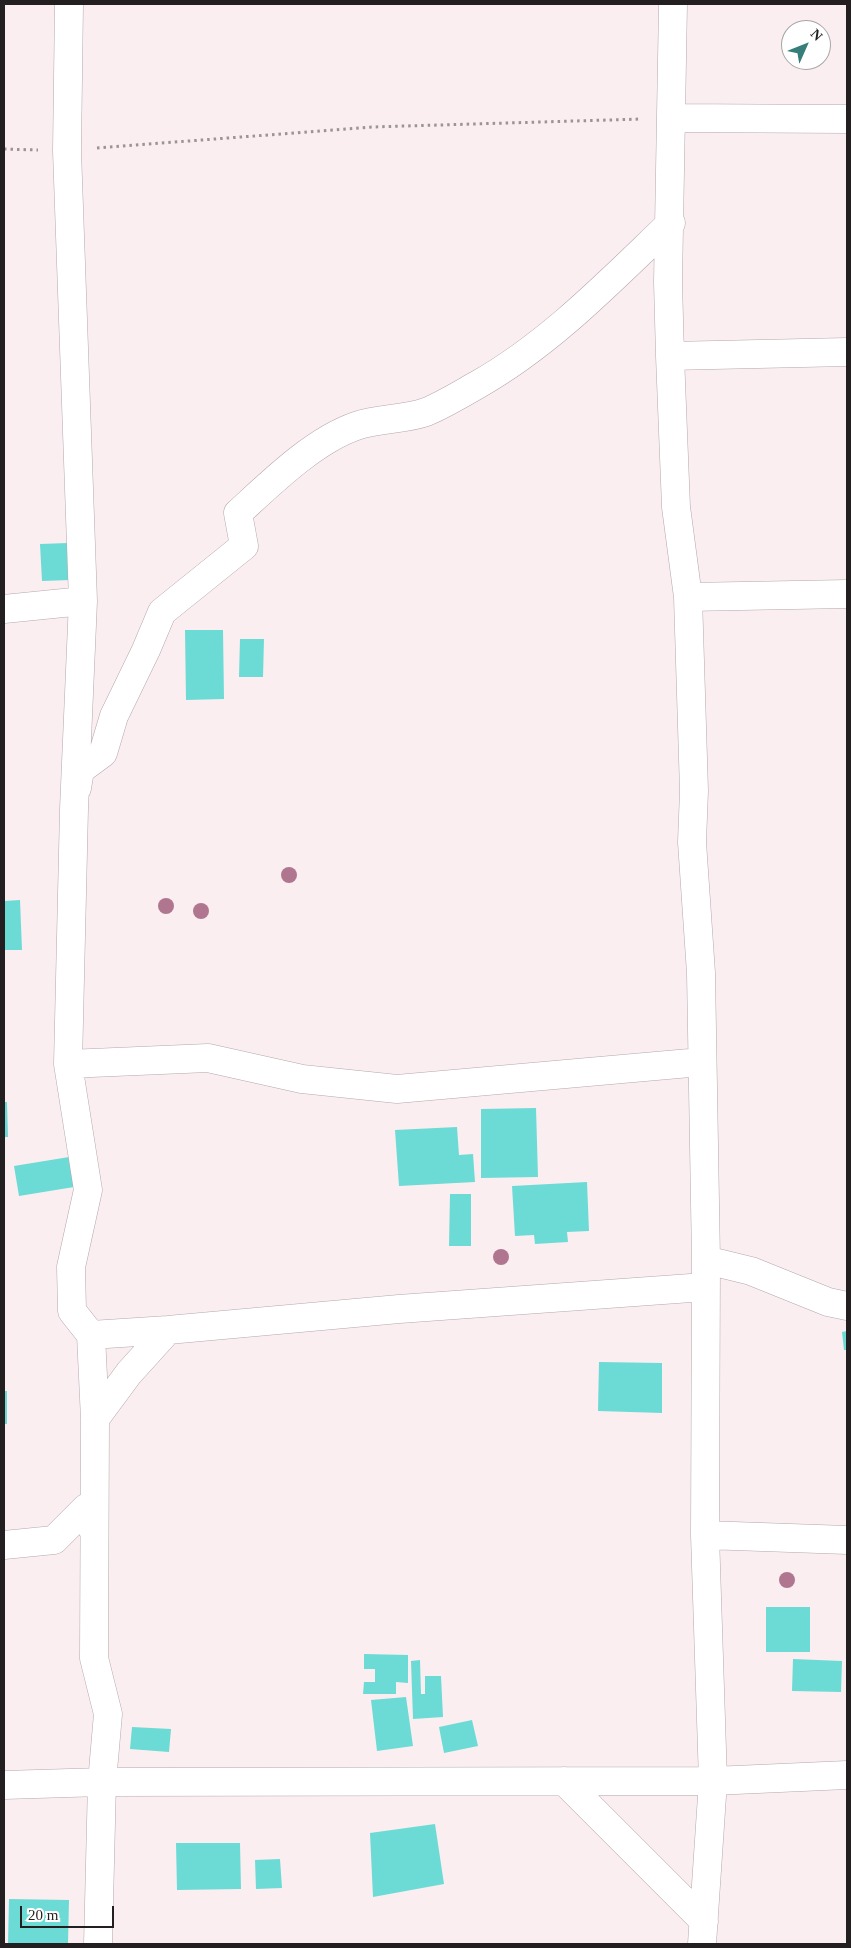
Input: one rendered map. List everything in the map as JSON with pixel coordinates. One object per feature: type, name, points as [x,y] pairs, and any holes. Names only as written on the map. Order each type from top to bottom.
[{"type":"street","points":[[69,4],[67,151],[82,600],[74,809],[68,1064],[88,1190],[71,1267],[72,1311],[91,1335],[95,1419],[94,1658],[108,1714],[102,1782],[98,1944]]},
{"type":"street","points":[[673,4],[671,223],[668,282],[676,507],[688,597],[694,791],[692,842],[701,972],[706,1274],[705,1535],[713,1781],[703,1933]]},
{"type":"street","points":[[672,118],[847,120]]},
{"type":"street","points":[[74,809],[80,770],[103,753],[114,716],[162,612],[244,546],[238,513],[276,479],[321,445],[355,426],[425,412],[478,385],[531,350],[583,308],[671,223]]},
{"type":"street","points":[[670,356],[847,352]]},
{"type":"street","points":[[688,597],[847,594]]},
{"type":"street","points":[[4,609],[82,600]]},
{"type":"street","points":[[68,1064],[208,1058],[302,1079],[397,1089],[701,1062]]},
{"type":"street","points":[[91,1335],[399,1309],[706,1274],[751,1271],[828,1302],[847,1306]]},
{"type":"street","points":[[95,1419],[129,1373],[168,1330]]},
{"type":"street","points":[[4,1545],[54,1540],[86,1508],[95,1537]]},
{"type":"street","points":[[705,1535],[847,1540]]},
{"type":"street","points":[[4,1785],[102,1782],[713,1781],[847,1775]]},
{"type":"street","points":[[564,1781],[703,1933]]},
{"type":"path","points":[[4,149],[67,151],[372,127],[672,118]]},
{"type":"building","points":[[68,543],[70,580],[42,581],[40,544]]},
{"type":"building","points":[[185,630],[223,630],[224,699],[186,700]]},
{"type":"building","points":[[240,639],[264,639],[263,677],[239,677]]},
{"type":"building","points":[[20,900],[22,950],[4,950],[4,901]]},
{"type":"building","points":[[4,1102],[7,1102],[8,1137],[4,1137]]},
{"type":"building","points":[[536,1108],[538,1177],[481,1178],[481,1109]]},
{"type":"building","points":[[457,1127],[459,1155],[473,1154],[475,1182],[399,1186],[395,1130]]},
{"type":"building","points":[[69,1157],[74,1187],[19,1196],[14,1166]]},
{"type":"building","points":[[587,1182],[589,1231],[567,1232],[568,1242],[535,1244],[534,1235],[515,1236],[512,1186]]},
{"type":"building","points":[[450,1194],[471,1194],[471,1246],[449,1246]]},
{"type":"building","points":[[847,1331],[847,1350],[844,1350],[842,1332]]},
{"type":"building","points":[[599,1362],[662,1363],[662,1413],[598,1411]]},
{"type":"building","points":[[4,1391],[7,1391],[7,1424],[4,1424]]},
{"type":"building","points":[[766,1607],[810,1607],[810,1652],[766,1652]]},
{"type":"building","points":[[364,1654],[408,1655],[408,1683],[396,1682],[396,1694],[363,1694],[364,1682],[375,1682],[375,1669],[364,1669]]},
{"type":"building","points":[[793,1659],[842,1661],[841,1692],[792,1691]]},
{"type":"building","points":[[420,1660],[421,1694],[425,1694],[425,1676],[441,1676],[443,1717],[413,1719],[411,1661]]},
{"type":"building","points":[[406,1697],[413,1746],[377,1751],[371,1700]]},
{"type":"building","points":[[472,1720],[478,1746],[444,1753],[439,1727]]},
{"type":"building","points":[[132,1727],[171,1729],[169,1752],[130,1749]]},
{"type":"building","points":[[435,1824],[444,1884],[373,1897],[370,1833]]},
{"type":"building","points":[[176,1843],[240,1843],[241,1889],[177,1890]]},
{"type":"building","points":[[280,1859],[282,1888],[256,1889],[255,1860]]},
{"type":"building","points":[[9,1899],[69,1900],[68,1944],[8,1944]]}]
